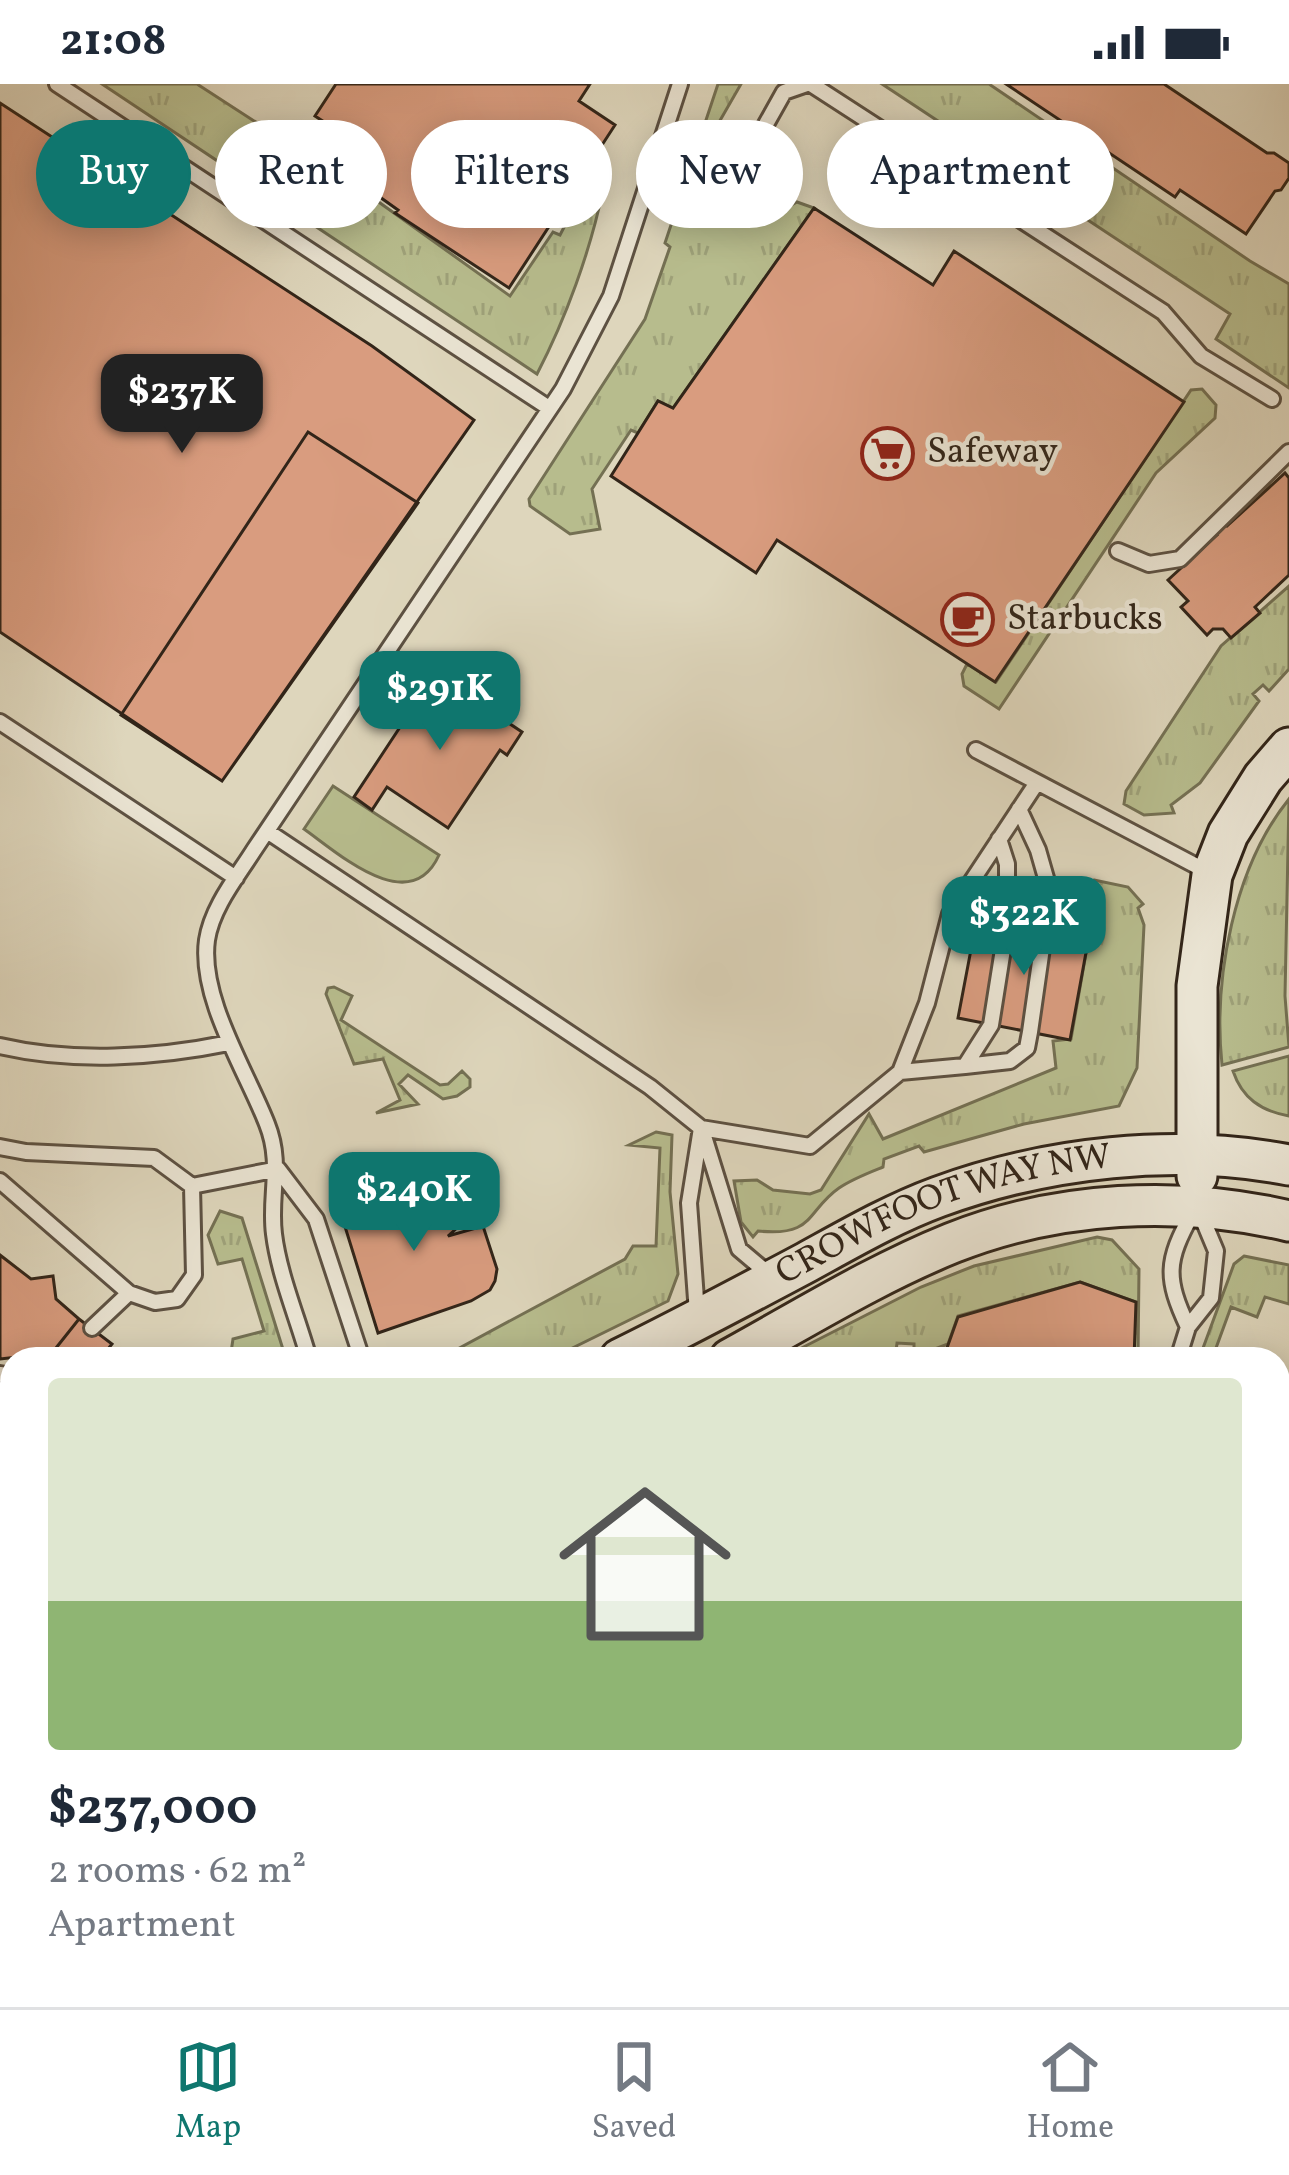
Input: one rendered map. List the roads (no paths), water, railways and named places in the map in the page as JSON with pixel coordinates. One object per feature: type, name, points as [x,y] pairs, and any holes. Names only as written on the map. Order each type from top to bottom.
[{"type":"street","points":[[1197,1206],[1197,986],[1212,875],[1228,834],[1263,778],[1289,748]]},
{"type":"street","name":"CROWFOOT WAY NW","points":[[643,1347],[938,1197],[1028,1172],[1124,1158],[1197,1154],[1289,1165]]},
{"type":"street","name":"CROWFOOT WAY NW","points":[[752,1347],[954,1242],[1035,1217],[1127,1206],[1197,1206],[1289,1221]]},
{"type":"lane","points":[[57,84],[549,408]]},
{"type":"lane","points":[[306,1347],[273,1233],[278,1169],[268,1127],[229,1043],[210,971],[206,943],[213,917],[563,389],[611,296],[680,84]]},
{"type":"lane","points":[[768,120],[784,92],[809,84],[1163,312],[1202,356],[1272,399]]},
{"type":"lane","points":[[1118,551],[1149,564],[1180,559],[1289,452]]},
{"type":"lane","points":[[0,722],[236,878]]},
{"type":"lane","points":[[976,750],[1212,875]]},
{"type":"lane","points":[[267,831],[650,1087],[701,1128],[810,1146],[900,1072],[927,1003],[950,914],[1036,784]]},
{"type":"lane","points":[[900,1072],[1010,1061],[1027,1048],[1050,892],[1019,809]]},
{"type":"lane","points":[[965,1066],[991,1024],[1000,964],[1010,892],[999,839]]},
{"type":"lane","points":[[0,1046],[133,1056],[229,1043]]},
{"type":"lane","points":[[701,1128],[739,1249],[775,1279]]},
{"type":"lane","points":[[697,1319],[689,1203],[701,1128]]},
{"type":"lane","points":[[0,1147],[154,1158],[191,1186],[278,1169]]},
{"type":"lane","points":[[278,1169],[316,1219],[358,1347]]},
{"type":"lane","points":[[0,1181],[129,1293],[155,1302],[177,1299],[194,1275],[191,1186]]},
{"type":"lane","points":[[1188,1327],[1174,1295],[1172,1249],[1197,1206]]},
{"type":"lane","points":[[1182,1347],[1188,1327],[1211,1298],[1216,1251],[1197,1206]]},
{"type":"lane","points":[[92,1328],[129,1293]]},
{"type":"place","name":"Safeway","points":[[888,453]]},
{"type":"place","name":"Starbucks","points":[[968,620]]}]
